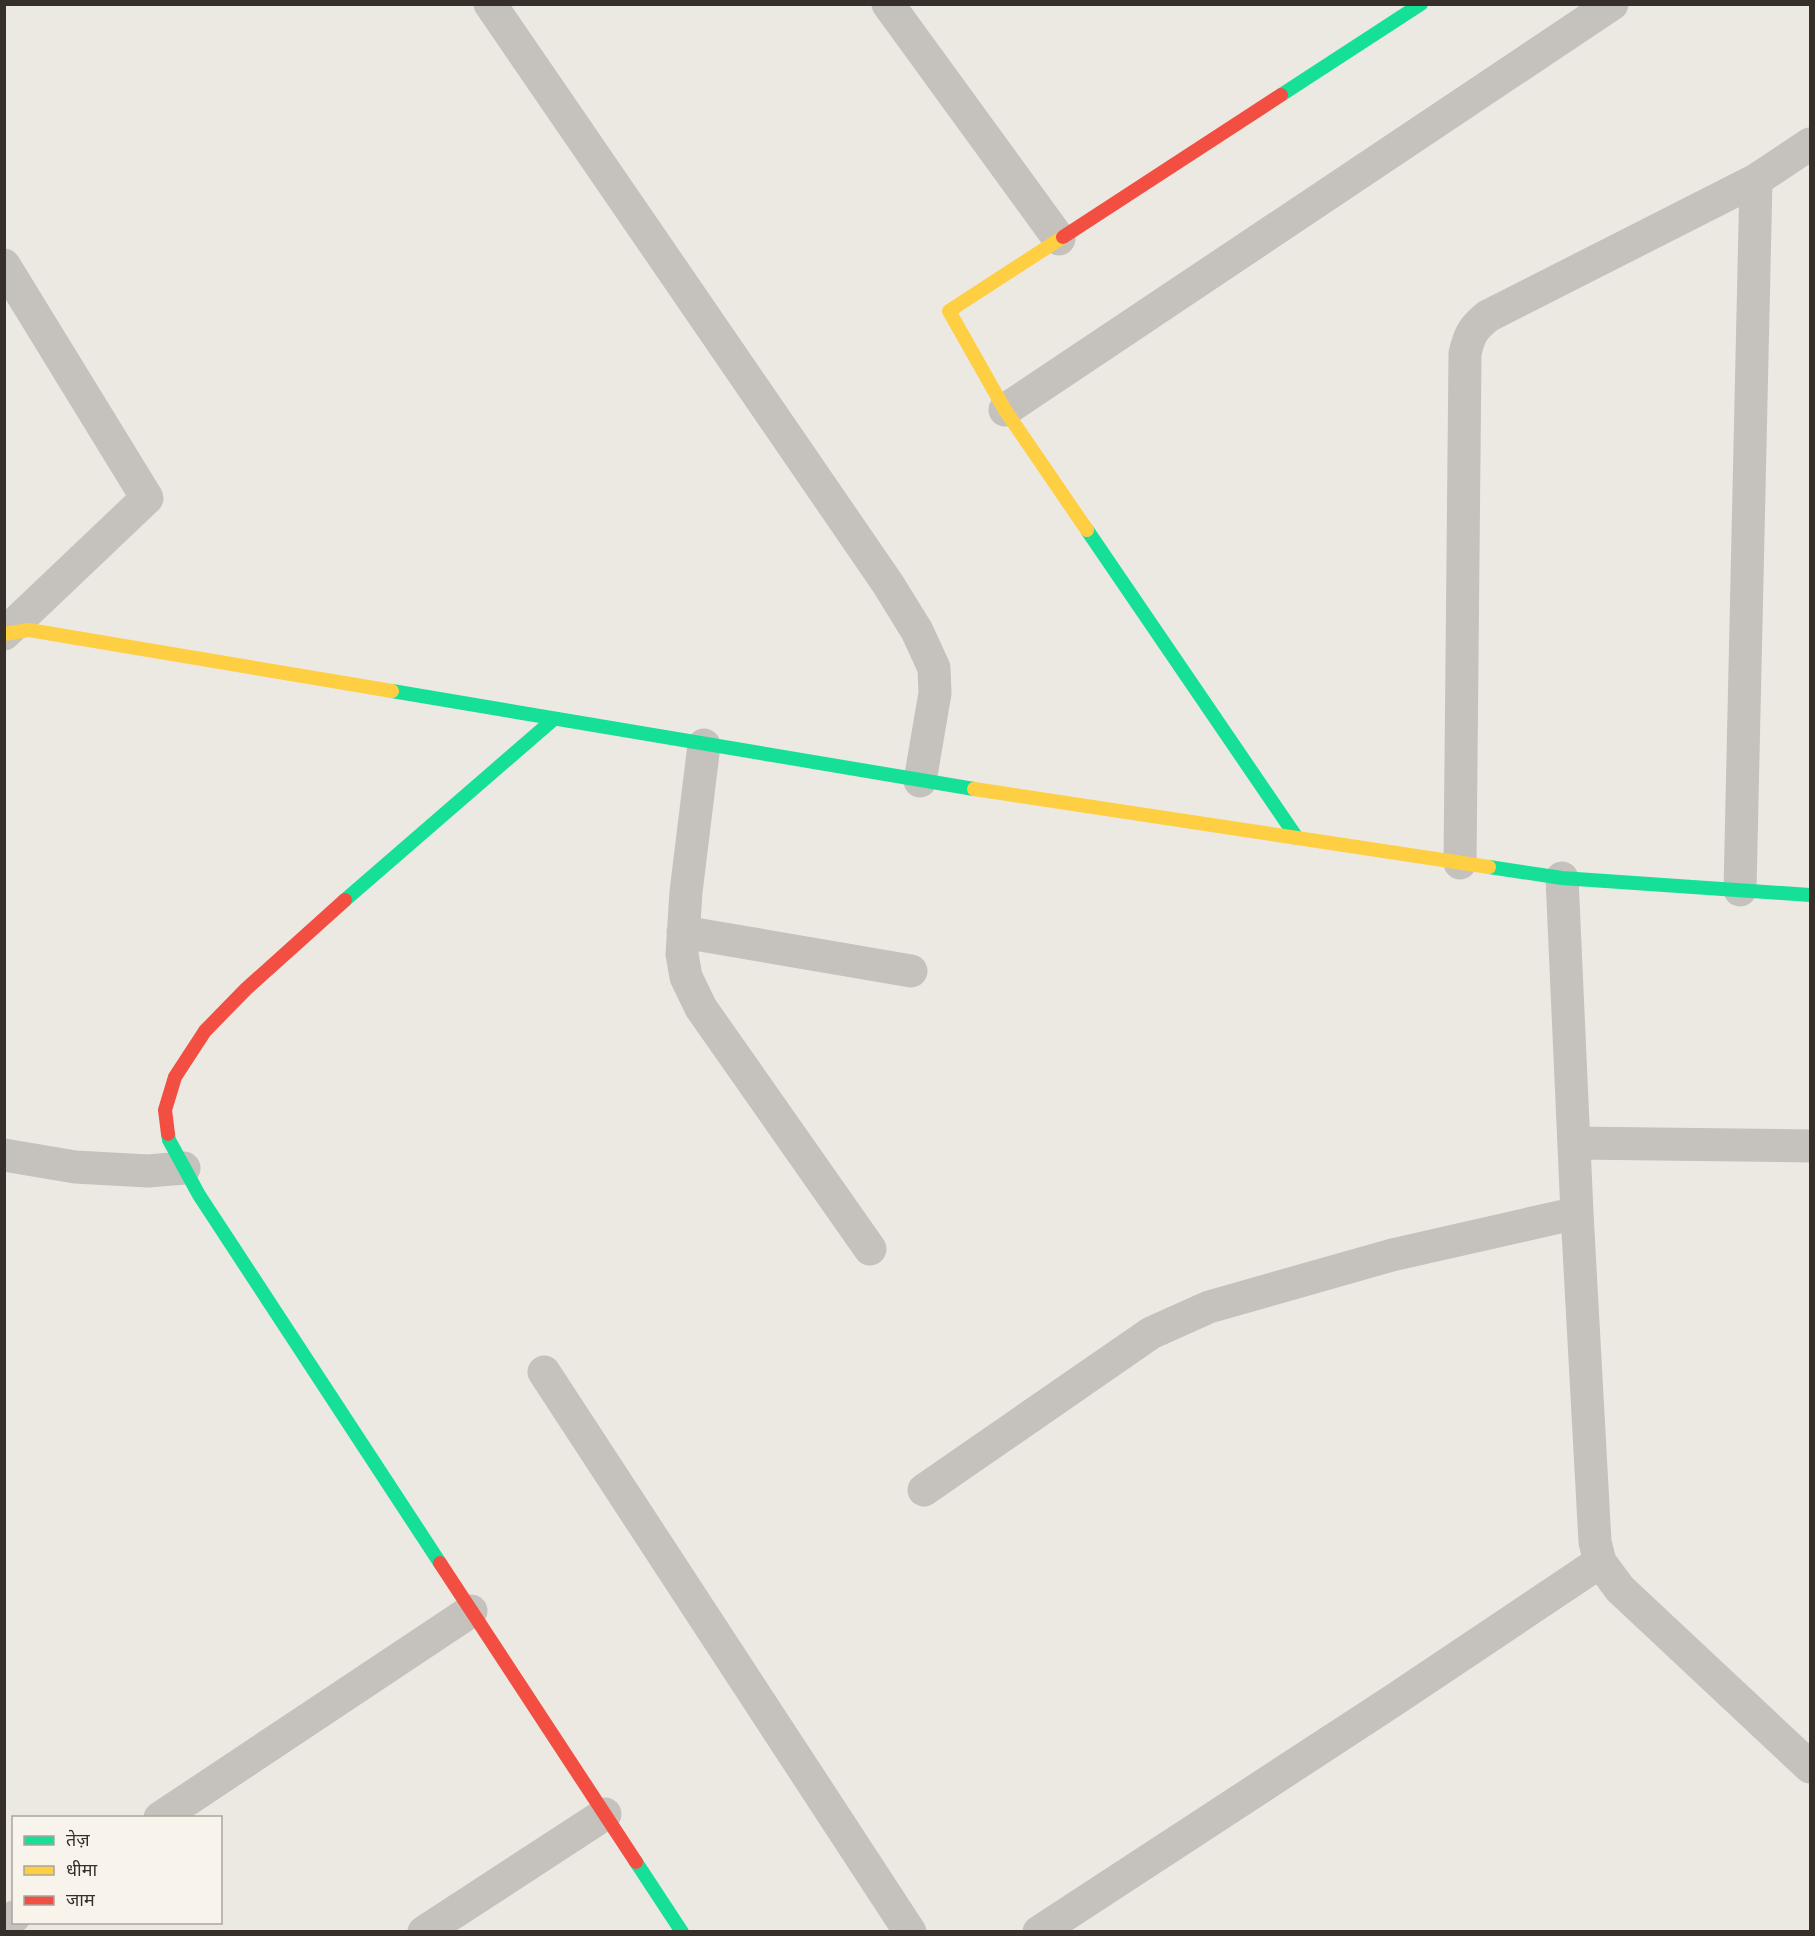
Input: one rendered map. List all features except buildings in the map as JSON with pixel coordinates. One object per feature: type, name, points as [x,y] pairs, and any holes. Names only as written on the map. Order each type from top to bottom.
[{"type":"street","points":[[489,4],[888,584],[917,631],[934,668],[935,693],[920,781]]},
{"type":"street","points":[[888,4],[1059,239]]},
{"type":"street","points":[[1297,838],[1005,410],[949,311],[1421,4]]},
{"type":"street","points":[[1005,410],[1612,4]]},
{"type":"street","points":[[1460,863],[1465,354],[1468,338],[1488,316],[1756,180],[1810,144]]},
{"type":"street","points":[[1740,890],[1756,180]]},
{"type":"street","points":[[4,265],[147,498],[4,634]]},
{"type":"street","points":[[4,634],[28,630],[920,781],[1562,878],[1810,895]]},
{"type":"street","points":[[554,719],[301,938],[246,989],[205,1031],[175,1077],[165,1110],[169,1140],[199,1195],[682,1932]]},
{"type":"street","points":[[704,745],[686,892],[682,954],[686,977],[701,1008],[870,1249]]},
{"type":"street","points":[[1562,878],[1595,1542],[1600,1562],[1620,1589],[1810,1767]]},
{"type":"street","points":[[683,932],[911,971]]},
{"type":"street","points":[[1574,1143],[1810,1146]]},
{"type":"street","points":[[4,1155],[75,1167],[148,1171],[184,1168]]},
{"type":"street","points":[[924,1490],[1151,1333],[1209,1307],[1392,1255],[1577,1213]]},
{"type":"street","points":[[544,1372],[910,1932]]},
{"type":"street","points":[[1039,1932],[1600,1562]]},
{"type":"street","points":[[163,1816],[471,1611]]},
{"type":"street","points":[[424,1932],[605,1814]]},
{"type":"traffic: fast","points":[[1281,95],[1421,4]]},
{"type":"traffic: fast","points":[[1087,530],[1297,838]]},
{"type":"traffic: fast","points":[[392,691],[974,789]]},
{"type":"traffic: fast","points":[[345,900],[554,719]]},
{"type":"traffic: fast","points":[[1489,867],[1562,878],[1810,895]]},
{"type":"traffic: fast","points":[[168,1134],[169,1140],[199,1195],[440,1563]]},
{"type":"traffic: fast","points":[[636,1862],[682,1932]]},
{"type":"traffic: slow","points":[[1063,237],[949,311],[1005,410],[1087,530]]},
{"type":"traffic: slow","points":[[4,634],[29,630],[392,691]]},
{"type":"traffic: slow","points":[[974,789],[1489,867]]},
{"type":"traffic: jam","points":[[1063,237],[1281,95]]},
{"type":"traffic: jam","points":[[168,1134],[165,1110],[175,1077],[205,1031],[246,989],[345,900]]},
{"type":"traffic: jam","points":[[440,1563],[636,1862]]}]
